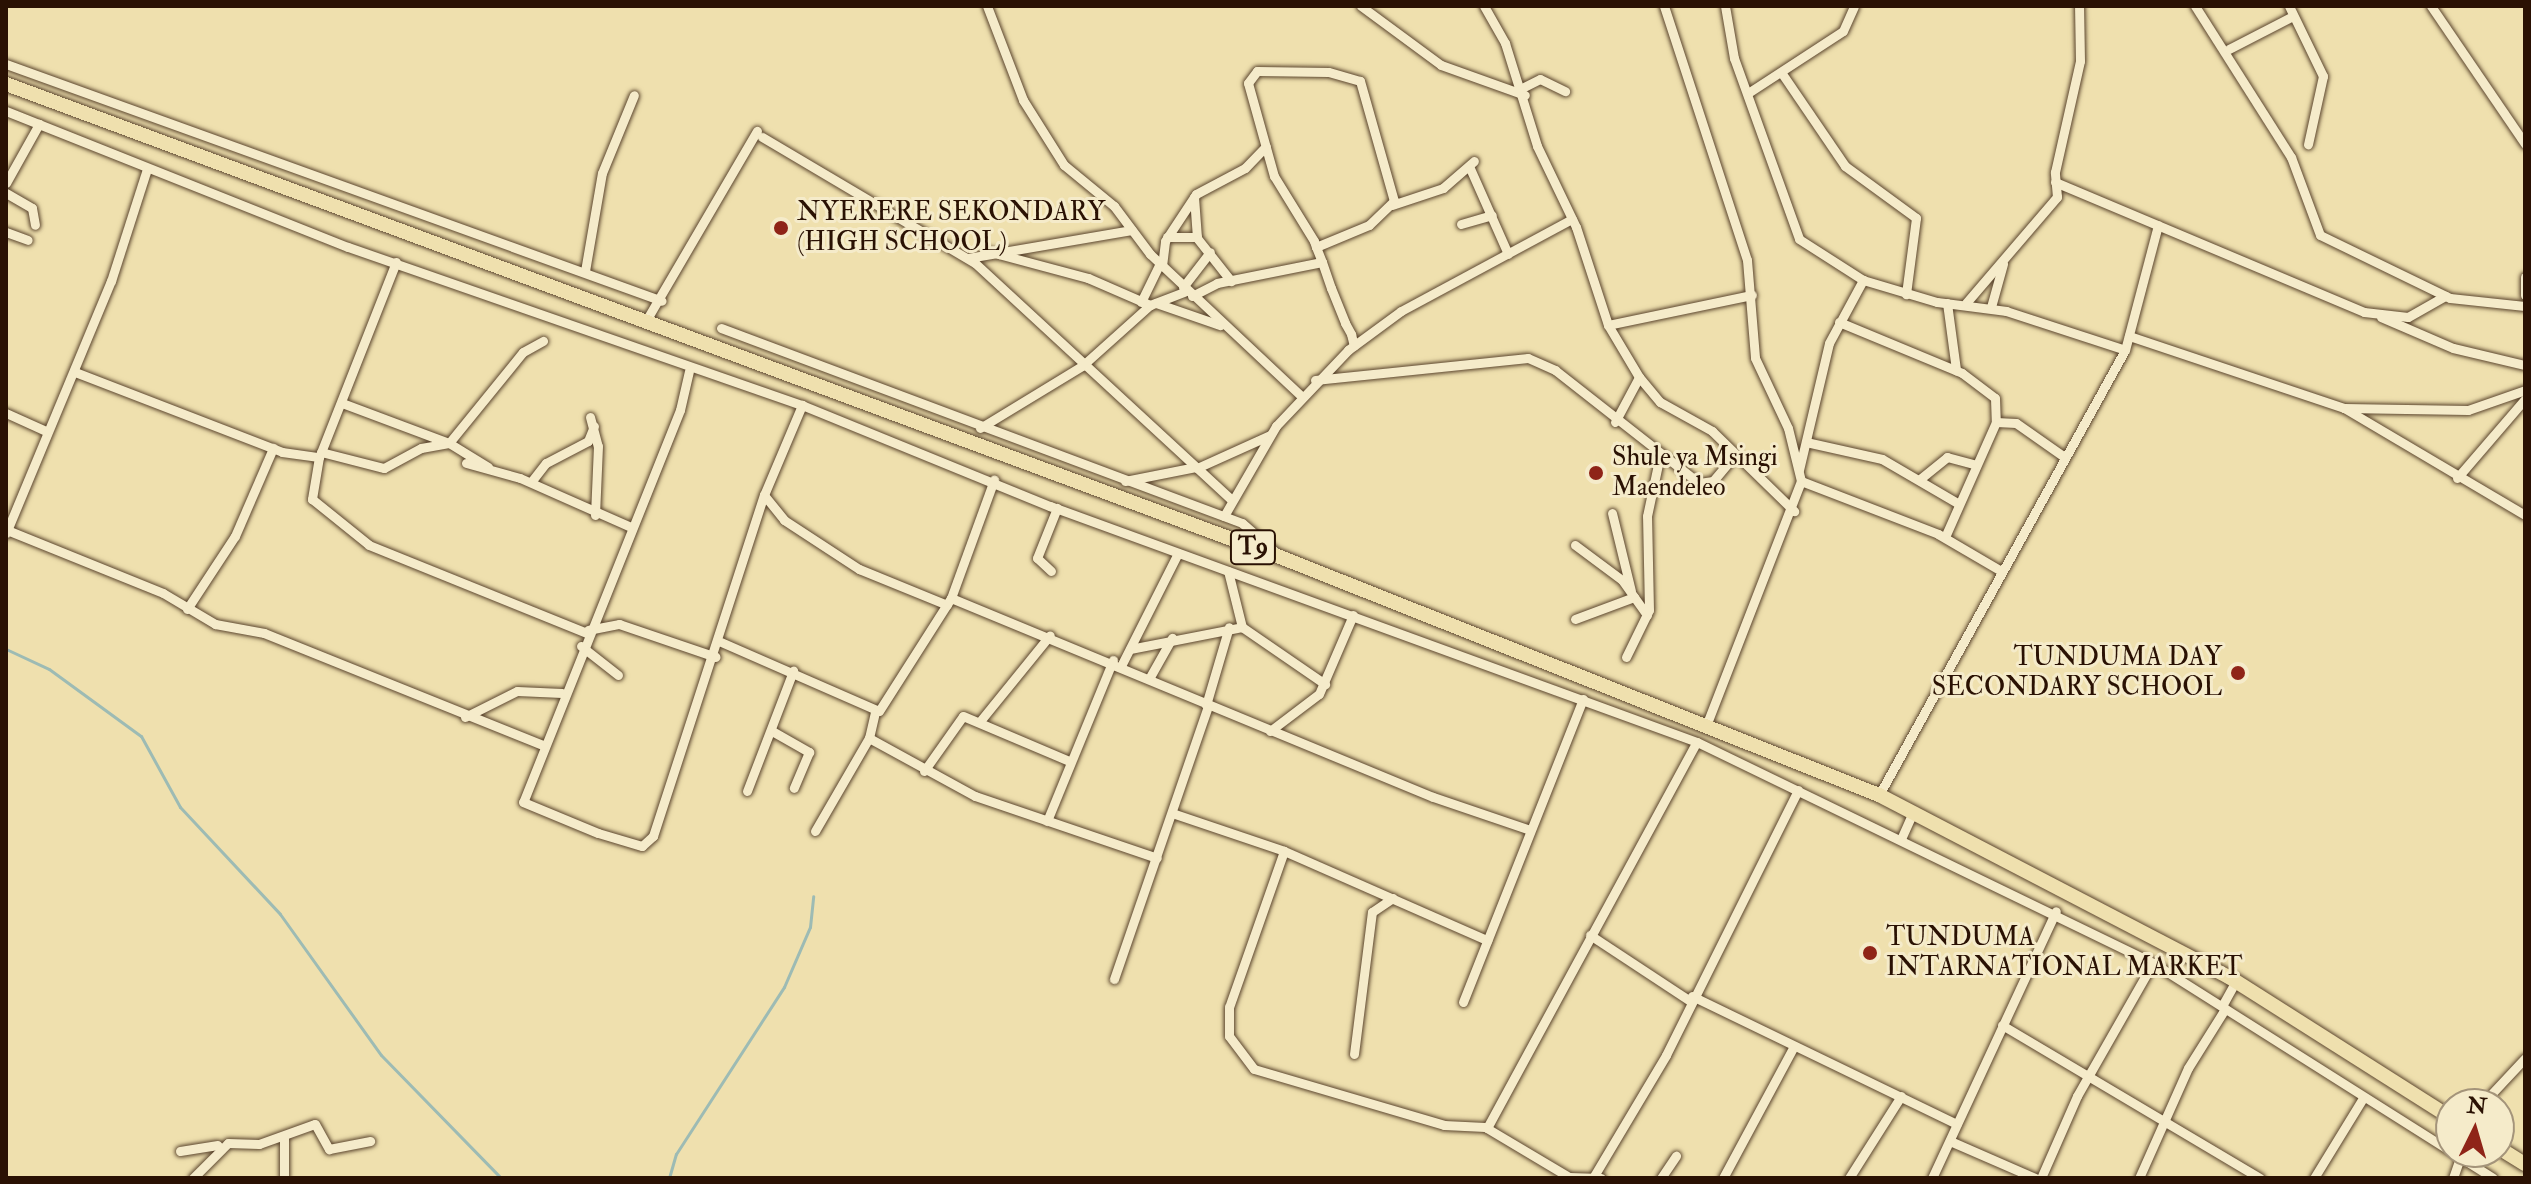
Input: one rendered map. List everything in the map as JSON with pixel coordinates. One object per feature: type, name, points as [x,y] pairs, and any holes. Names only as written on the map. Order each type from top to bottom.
[{"type":"highway","name":"T9","points":[[6,84],[647,319],[1280,557],[1707,723],[1879,795],[2236,981],[2435,1108]]},
{"type":"street","points":[[987,6],[1046,142],[1187,291],[1300,395]]},
{"type":"street","points":[[1361,6],[1441,65],[1524,92]]},
{"type":"street","points":[[1484,6],[1524,92],[1537,146],[1572,219],[1608,325],[1639,377],[1653,396],[1712,431],[1794,511]]},
{"type":"street","points":[[1664,6],[1752,295],[1755,358],[1788,428],[1801,481],[1794,511],[1707,723]]},
{"type":"street","points":[[1725,6],[1748,93],[1793,231],[1863,280],[1947,303],[1991,307],[2125,350]]},
{"type":"street","points":[[1748,93],[1783,75],[1850,26],[1854,6]]},
{"type":"street","points":[[1966,303],[2053,206],[2055,182],[2079,74],[2079,6]]},
{"type":"street","points":[[2195,6],[2229,49],[2256,111],[2291,157],[2320,235],[2445,296],[2522,305]]},
{"type":"street","points":[[2289,6],[2289,18],[2323,76],[2308,144]]},
{"type":"street","points":[[2431,6],[2525,144]]},
{"type":"street","points":[[2229,49],[2289,18]]},
{"type":"street","points":[[6,54],[10,66],[514,252],[585,271],[662,301]]},
{"type":"street","points":[[1354,346],[1316,247],[1283,200],[1266,146],[1252,74],[1350,75],[1360,81],[1392,205]]},
{"type":"street","points":[[1783,75],[1845,166],[1916,218],[1906,294]]},
{"type":"street","points":[[1524,92],[1540,79],[1565,91]]},
{"type":"street","points":[[585,271],[602,173],[634,95]]},
{"type":"street","points":[[6,111],[147,169],[396,262],[689,371],[802,405],[1057,508],[1509,668],[1697,742],[2056,911],[2153,963],[2435,1143]]},
{"type":"street","points":[[6,183],[39,124]]},
{"type":"street","points":[[647,319],[662,301],[759,134],[968,258],[1082,366],[1230,498]]},
{"type":"street","points":[[1149,303],[1167,237],[1194,197],[1245,168],[1266,146]]},
{"type":"street","points":[[1316,247],[1369,225],[1392,205],[1443,188],[1471,163],[1508,254]]},
{"type":"street","points":[[147,169],[75,372],[46,431],[7,531],[187,609],[543,745]]},
{"type":"street","points":[[2055,182],[2300,290],[2374,314],[2453,348],[2525,365]]},
{"type":"street","points":[[6,193],[32,208],[35,225]]},
{"type":"street","points":[[1194,197],[1197,237],[1231,281]]},
{"type":"street","points":[[1461,224],[1492,215]]},
{"type":"street","points":[[1224,516],[1230,498],[1300,395],[1354,346],[1401,311],[1572,219]]},
{"type":"street","points":[[1879,795],[2063,456],[2125,350],[2158,225]]},
{"type":"street","points":[[968,258],[987,251],[1132,230]]},
{"type":"street","points":[[6,232],[28,240]]},
{"type":"street","points":[[1167,237],[1197,237]]},
{"type":"street","points":[[987,251],[1088,278],[1149,303],[1223,326]]},
{"type":"street","points":[[1187,291],[1210,252]]},
{"type":"street","points":[[1991,307],[2003,261]]},
{"type":"street","points":[[396,262],[320,454],[312,499],[345,530],[588,632],[619,624],[716,657]]},
{"type":"street","points":[[980,428],[1082,366],[1149,303],[1187,291],[1322,262]]},
{"type":"street","points":[[2525,277],[2525,295]]},
{"type":"street","points":[[1799,470],[1814,386],[1839,322],[1863,280]]},
{"type":"street","points":[[1608,325],[1752,295]]},
{"type":"street","points":[[2374,314],[2421,314],[2445,296]]},
{"type":"street","points":[[1947,303],[1956,370]]},
{"type":"street","points":[[1839,322],[1956,370],[1995,398],[1996,422],[1945,537]]},
{"type":"street","points":[[721,328],[980,428],[1224,516],[1262,534],[1280,557]]},
{"type":"street","points":[[2129,336],[2344,408],[2457,478],[2525,515]]},
{"type":"street","points":[[75,372],[273,448],[320,454],[384,468],[414,450],[449,443],[523,352],[543,341]]},
{"type":"street","points":[[1315,380],[1528,358],[1555,370],[1615,422],[1706,484],[1735,455]]},
{"type":"street","points":[[689,371],[680,410],[629,526],[562,693],[543,745],[526,809],[644,845],[716,657],[764,495],[802,405]]},
{"type":"street","points":[[1615,422],[1639,377]]},
{"type":"street","points":[[2344,408],[2468,410],[2525,390]]},
{"type":"street","points":[[2457,478],[2525,399]]},
{"type":"street","points":[[342,403],[449,443],[489,468]]},
{"type":"street","points":[[6,413],[46,431]]},
{"type":"street","points":[[531,482],[546,463],[588,441],[592,421],[595,515]]},
{"type":"street","points":[[1996,422],[2016,423],[2063,456]]},
{"type":"street","points":[[1122,481],[1197,467],[1270,435]]},
{"type":"street","points":[[1806,442],[1882,459],[1959,504]]},
{"type":"street","points":[[187,609],[235,536],[273,448]]},
{"type":"street","points":[[1626,657],[1647,615],[1647,516],[1660,455]]},
{"type":"street","points":[[1920,479],[1947,457],[1976,465]]},
{"type":"street","points":[[466,463],[531,482],[595,515],[629,526]]},
{"type":"street","points":[[815,831],[869,738],[875,713],[949,602],[994,480]]},
{"type":"street","points":[[1801,481],[1945,537],[2001,571]]},
{"type":"street","points":[[764,495],[784,520],[859,569],[1050,635],[1270,731],[1530,830]]},
{"type":"street","points":[[1051,571],[1037,558],[1057,508]]},
{"type":"street","points":[[1612,513],[1632,595]]},
{"type":"street","points":[[1575,545],[1632,595],[1647,615]]},
{"type":"street","points":[[1047,821],[1069,761],[1117,662],[1130,649],[1178,553]]},
{"type":"street","points":[[1228,571],[1242,627]]},
{"type":"street","points":[[1575,619],[1632,595]]},
{"type":"street","points":[[1270,731],[1325,684],[1353,615]]},
{"type":"street","points":[[1114,979],[1172,813],[1229,627]]},
{"type":"street","points":[[1130,649],[1172,638],[1242,627],[1325,684]]},
{"type":"street","points":[[981,720],[1050,635]]},
{"type":"street","points":[[1150,677],[1172,638]]},
{"type":"street","points":[[721,642],[793,671],[875,713]]},
{"type":"street","points":[[581,646],[618,675]]},
{"type":"street","points":[[1509,668],[1518,648]]},
{"type":"street","points":[[1552,687],[1561,665]]},
{"type":"street","points":[[747,791],[793,671]]},
{"type":"street","points":[[465,717],[517,691],[562,693]]},
{"type":"street","points":[[1463,1002],[1583,699]]},
{"type":"street","points":[[924,771],[956,718],[981,720],[1069,761]]},
{"type":"street","points":[[772,731],[809,752],[794,788]]},
{"type":"street","points":[[869,738],[924,771],[1047,821],[1157,858]]},
{"type":"street","points":[[1487,1128],[1697,742]]},
{"type":"street","points":[[1284,851],[1229,1007],[1229,1036],[1245,1061],[1254,1069],[1444,1125],[1487,1128],[1553,1170],[1598,1177],[1798,790]]},
{"type":"street","points":[[1901,839],[1913,812]]},
{"type":"street","points":[[1172,813],[1284,851],[1487,940]]},
{"type":"street","points":[[1354,1054],[1372,912],[1393,898]]},
{"type":"street","points":[[1932,1178],[2056,911]]},
{"type":"street","points":[[1590,935],[1691,998],[1957,1124]]},
{"type":"street","points":[[1950,1141],[2038,1178],[2089,1076],[2153,963]]},
{"type":"street","points":[[2139,1178],[2236,981]]},
{"type":"street","points":[[2002,1025],[2167,1117],[2260,1178]]},
{"type":"street","points":[[1723,1178],[1794,1046]]},
{"type":"street","points":[[2497,1088],[2525,1058]]},
{"type":"street","points":[[1849,1178],[1901,1096]]},
{"type":"street","points":[[2314,1178],[2363,1098]]},
{"type":"street","points":[[180,1151],[284,1137],[315,1124],[329,1149],[370,1141]]},
{"type":"street","points":[[284,1137],[284,1176]]},
{"type":"street","points":[[193,1178],[226,1144]]},
{"type":"street","points":[[1661,1178],[1676,1156]]},
{"type":"waterway","points":[[6,649],[49,669],[141,736],[180,807],[280,914],[381,1055],[501,1178]]},
{"type":"waterway","points":[[669,1178],[676,1154],[784,987],[810,927],[813,896]]},
{"type":"place","name":"NYERERE SEKONDARY (HIGH SCHOOL)","points":[[781,228]]},
{"type":"place","name":"Shule ya Msingi Maendeleo","points":[[1596,473]]},
{"type":"place","name":"TUNDUMA DAY SECONDARY SCHOOL","points":[[2238,673]]},
{"type":"place","name":"TUNDUMA INTARNATIONAL MARKET","points":[[1870,953]]}]
